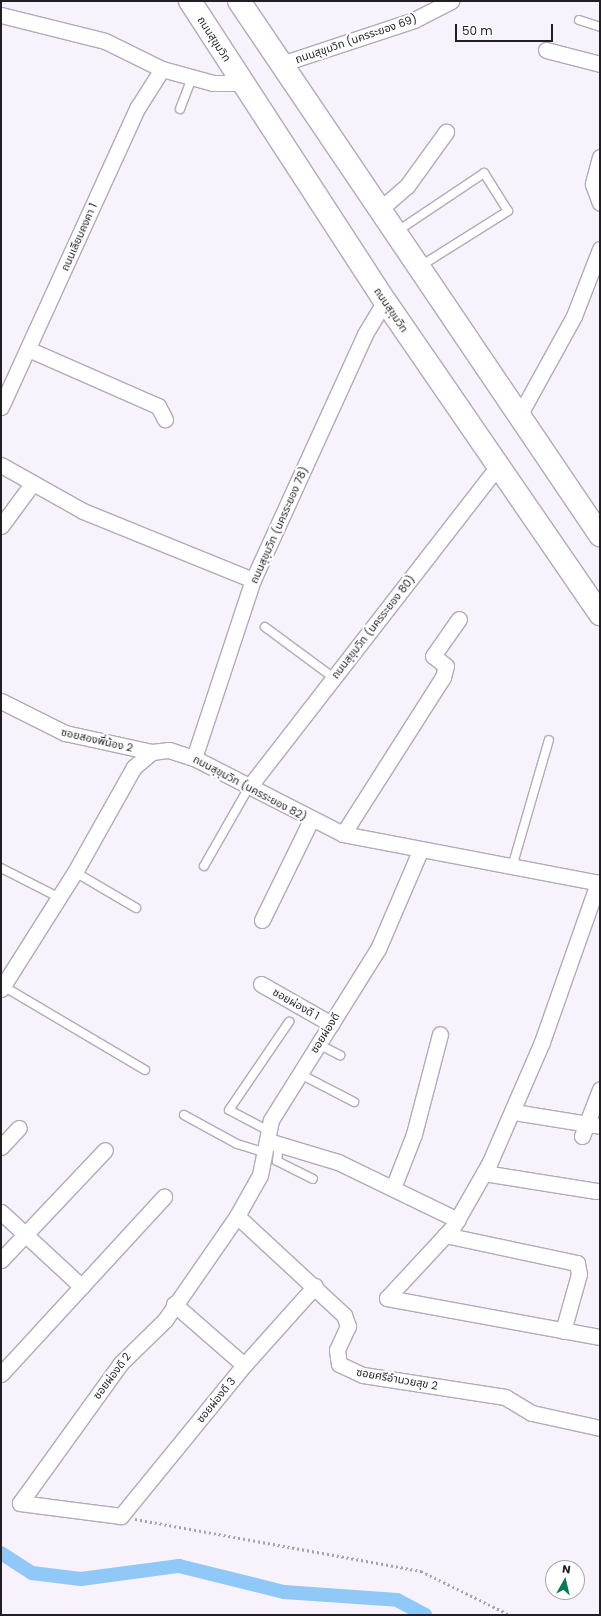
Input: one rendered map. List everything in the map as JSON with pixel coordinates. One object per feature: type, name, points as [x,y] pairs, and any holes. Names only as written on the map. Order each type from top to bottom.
[{"type":"main road","name":"ถนนสุขุมวิท","points":[[190,1],[385,301],[497,467],[600,614]]},
{"type":"main road","points":[[239,1],[378,211],[520,414],[600,535]]},
{"type":"street","name":"ถนนสุขุมวิท (นครระยอง 69)","points":[[281,64],[414,20],[451,1]]},
{"type":"street","points":[[1,15],[105,41],[162,69],[213,83],[243,83]]},
{"type":"street","points":[[546,50],[600,64]]},
{"type":"street","name":"ถนนเลียบคงคา 1","points":[[1,407],[138,107],[162,69]]},
{"type":"street","points":[[378,211],[407,186],[446,132]]},
{"type":"street","points":[[600,158],[593,184],[600,203]]},
{"type":"street","points":[[520,414],[574,316],[600,249]]},
{"type":"street","name":"ถนนสุขุมวิท (นครระยอง 78)","points":[[194,758],[253,580],[365,334],[385,301]]},
{"type":"street","points":[[28,349],[158,406],[165,419]]},
{"type":"street","points":[[1,465],[32,484],[83,511],[253,580]]},
{"type":"street","name":"ถนนสุขุมวิท (นครระยอง 80)","points":[[249,787],[497,467]]},
{"type":"street","points":[[1,526],[32,484]]},
{"type":"street","points":[[343,834],[443,677],[446,666],[433,656],[459,619]]},
{"type":"street","name":"ซอยสองพี่น้อง 2","points":[[1,701],[65,733],[152,752]]},
{"type":"street","name":"ถนนสุขุมวิท (นครระยอง 82)","points":[[152,752],[169,750],[194,758],[310,820],[343,834],[420,851],[599,883]]},
{"type":"street","points":[[2,987],[75,872],[134,767],[152,752]]},
{"type":"street","points":[[262,920],[310,820]]},
{"type":"street","name":"ซอยผ่องดี","points":[[237,1216],[260,1175],[270,1142],[271,1120],[378,949],[420,851]]},
{"type":"street","points":[[599,883],[542,1042],[514,1112],[484,1173],[458,1220],[387,1298],[600,1337]]},
{"type":"street","name":"ซอยผ่องดี 1","points":[[261,984],[331,1024]]},
{"type":"street","points":[[393,1188],[414,1134],[440,1034]]},
{"type":"street","points":[[514,1112],[589,1128],[600,1089]]},
{"type":"street","points":[[1,1147],[19,1128]]},
{"type":"street","points":[[270,1142],[321,1155],[458,1220]]},
{"type":"street","points":[[1,1260],[105,1150]]},
{"type":"street","points":[[484,1173],[597,1191]]},
{"type":"street","points":[[1,1374],[164,1197]]},
{"type":"street","points":[[1,1212],[82,1287]]},
{"type":"street","name":"ซอยศรีอำนวยสุข 2","points":[[237,1216],[314,1286],[347,1319],[347,1330],[336,1356],[343,1367],[370,1376],[505,1397],[532,1414],[600,1428]]},
{"type":"street","name":"ซอยผ่องดี 2","points":[[121,1516],[20,1503],[121,1363],[159,1327],[237,1216]]},
{"type":"street","points":[[445,1235],[577,1263],[579,1274],[563,1331]]},
{"type":"street","name":"ซอยผ่องดี 3","points":[[121,1516],[244,1365],[314,1286]]},
{"type":"street","points":[[174,1304],[244,1365]]},
{"type":"lane","points":[[579,20],[600,27]]},
{"type":"lane","points":[[180,109],[192,77]]},
{"type":"lane","points":[[393,233],[484,173],[508,211],[418,268]]},
{"type":"lane","points":[[265,627],[334,678]]},
{"type":"lane","points":[[512,867],[549,740]]},
{"type":"lane","points":[[204,866],[249,787]]},
{"type":"lane","points":[[1,868],[58,897]]},
{"type":"lane","points":[[75,872],[136,908]]},
{"type":"lane","points":[[2,987],[145,1070]]},
{"type":"lane","points":[[289,1022],[228,1110],[270,1142],[277,1161],[312,1179]]},
{"type":"lane","points":[[318,1044],[340,1055]]},
{"type":"lane","points":[[300,1074],[354,1102]]},
{"type":"lane","points":[[184,1115],[237,1144],[270,1142]]},
{"type":"path","points":[[121,1516],[421,1571],[510,1615]]},
{"type":"waterway","points":[[1,1553],[32,1573],[81,1579],[179,1566],[284,1592],[397,1600],[425,1615]]}]
